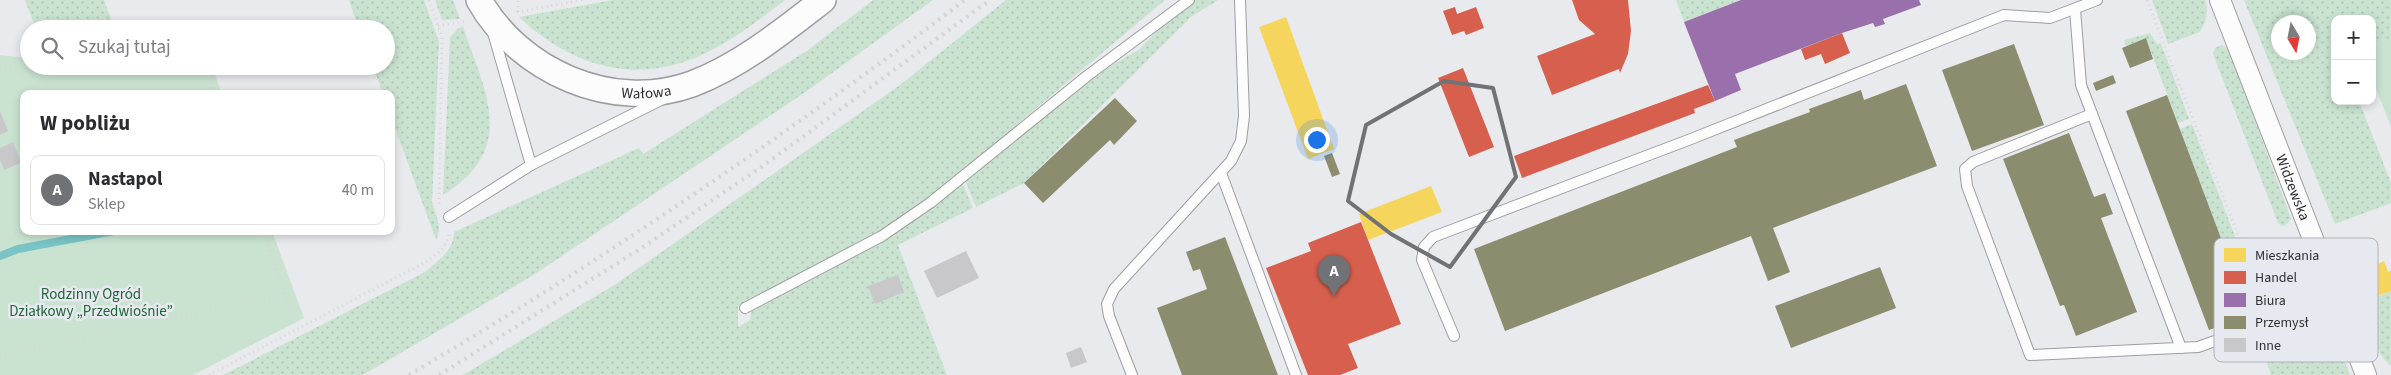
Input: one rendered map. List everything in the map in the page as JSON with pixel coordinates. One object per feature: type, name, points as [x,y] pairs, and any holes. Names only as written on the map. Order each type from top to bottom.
[{"type":"street","name":"Wałowa","points":[[484,8],[501,33],[528,56],[552,72],[578,83],[610,90],[643,92],[671,89],[700,80],[754,51],[823,0]]},
{"type":"street","name":"Widzewska","points":[[2220,0],[2312,238]]},
{"type":"street","name":"Widzewska","points":[[2361,362],[2366,375]]},
{"type":"lane","points":[[745,308],[882,236],[930,203],[1072,87],[1189,0]]},
{"type":"lane","points":[[1132,375],[1109,316],[1107,304],[1114,289],[1231,161],[1242,141],[1244,116],[1240,0]]},
{"type":"lane","points":[[1454,336],[1422,260],[1424,247],[1433,237],[1691,139],[2004,15],[2050,18],[2097,0]]},
{"type":"lane","points":[[484,8],[531,165]]},
{"type":"lane","points":[[2075,9],[2080,76],[2092,114],[2181,348]]},
{"type":"lane","points":[[449,218],[531,165],[700,80]]},
{"type":"lane","points":[[2092,114],[1973,162],[1965,169],[1966,186],[2030,355],[2181,348],[2214,343]]},
{"type":"lane","points":[[1221,173],[1296,375]]},
{"type":"path","points":[[429,0],[442,37],[437,198],[440,207]]},
{"type":"path","points":[[518,0],[518,12]]},
{"type":"path","points":[[2147,0],[2240,238]]},
{"type":"path","points":[[0,65],[20,68]]},
{"type":"path","points":[[209,75],[214,90]]},
{"type":"path","points":[[0,238],[20,232]]},
{"type":"path","points":[[209,375],[426,262],[439,253],[448,241],[446,232]]},
{"type":"path","points":[[265,235],[292,316]]},
{"type":"path","points":[[0,355],[284,295]]},
{"type":"highlighted area","points":[[1444,81],[1493,88],[1516,177],[1450,267],[1391,234],[1348,201],[1366,125]]},
{"type":"green space","points":[[25,0],[104,0],[112,20],[33,20]]},
{"type":"green space","points":[[349,0],[424,0],[439,42],[432,202],[439,226],[436,240],[395,128],[395,90],[382,90],[376,75],[395,75],[395,20],[356,20]]},
{"type":"green space","points":[[435,0],[453,0],[460,19],[442,20]]},
{"type":"green space","points":[[613,0],[785,0],[738,34],[700,56],[663,67],[640,70],[597,64],[576,56],[556,46],[519,17]]},
{"type":"green space","points":[[873,0],[933,0],[807,91],[532,276],[363,375],[223,375],[425,272],[448,250],[454,232],[639,148],[643,154],[808,50]]},
{"type":"green space","points":[[1006,0],[1165,0],[934,194],[875,235],[738,306],[738,327],[750,320],[752,308],[881,241],[962,182],[973,208],[898,245],[947,375],[463,375],[616,284],[900,85]]},
{"type":"green space","points":[[1194,0],[1218,0],[1191,17],[1024,183],[976,207],[965,180],[1059,102],[1114,64],[1140,49],[1162,25]]},
{"type":"green space","points":[[1676,0],[1741,0],[1684,22]]},
{"type":"green space","points":[[2152,0],[2205,0],[2206,16],[2200,32],[2168,44]]},
{"type":"green space","points":[[2244,0],[2391,0],[2391,38],[2376,44],[2376,15],[2331,15],[2331,105],[2361,105],[2391,183],[2391,203],[2335,224]]},
{"type":"green space","points":[[463,27],[487,97],[490,119],[488,139],[481,158],[466,177],[443,195],[450,38],[458,28]]},
{"type":"green space","points":[[2150,33],[2157,44],[2161,43],[2189,119],[2178,123],[2146,39],[2126,46],[2124,40]]},
{"type":"green space","points":[[2391,38],[2391,127],[2376,88],[2376,44]]},
{"type":"green space","points":[[2222,45],[2231,54],[2291,219],[2286,225],[2283,226],[2278,223],[2213,54],[2215,48]]},
{"type":"green space","name":"Rodzinny Ogród Działkowy „Przedwiośnie”","points":[[0,55],[20,57],[20,75],[215,75],[221,90],[20,90],[20,235],[273,235],[304,318],[193,375],[0,375]]},
{"type":"green space","points":[[2192,124],[2236,238],[2221,238],[2180,129]]},
{"type":"green space","points":[[2391,291],[2391,366],[2378,349],[2378,296]]},
{"type":"green space","points":[[2267,362],[2345,362],[2350,375],[2271,375]]},
{"type":"building: Mieszkania","points":[[1286,17],[1334,149],[1308,159],[1259,27]]},
{"type":"building: Mieszkania","points":[[1431,186],[1442,212],[1368,240],[1359,214]]},
{"type":"building: Mieszkania","points":[[2384,261],[2388,272],[2391,271],[2391,291],[2378,296],[2378,264]]},
{"type":"building: Handel","points":[[1572,0],[1628,0],[1631,31],[1628,54],[1620,73],[1619,69],[1552,95],[1537,56],[1595,34],[1579,20]]},
{"type":"building: Handel","points":[[1455,7],[1457,14],[1476,7],[1484,28],[1466,35],[1464,31],[1452,35],[1443,11]]},
{"type":"building: Handel","points":[[1842,33],[1850,53],[1825,64],[1821,54],[1805,60],[1801,49]]},
{"type":"building: Handel","points":[[1463,68],[1494,147],[1469,157],[1438,78]]},
{"type":"building: Handel","points":[[1708,85],[1715,101],[1694,109],[1695,113],[1522,178],[1514,156]]},
{"type":"building: Handel","points":[[1361,222],[1401,324],[1348,344],[1358,368],[1340,375],[1308,375],[1266,268],[1311,251],[1308,243]]},
{"type":"building: Biura","points":[[1741,0],[1919,0],[1921,5],[1883,19],[1885,24],[1875,27],[1873,23],[1842,33],[1735,74],[1741,90],[1715,101],[1684,22]]},
{"type":"building: Przemysł","points":[[2146,38],[2153,59],[2130,68],[2122,48]]},
{"type":"building: Przemysł","points":[[2014,44],[2044,125],[1972,151],[1942,70]]},
{"type":"building: Przemysł","points":[[2113,75],[2116,83],[2096,91],[2093,83]]},
{"type":"building: Przemysł","points":[[1906,84],[1937,166],[1773,228],[1790,272],[1768,281],[1751,236],[1505,331],[1474,249],[1737,147],[1734,140],[1810,112],[1809,109],[1861,90],[1864,100]]},
{"type":"building: Przemysł","points":[[2167,95],[2221,238],[2214,238],[2214,328],[2209,330],[2126,111]]},
{"type":"building: Przemysł","points":[[1115,98],[1137,121],[1114,145],[1110,140],[1043,203],[1024,183]]},
{"type":"building: Przemysł","points":[[2069,133],[2094,197],[2105,193],[2113,214],[2101,218],[2137,312],[2076,336],[2064,305],[2060,306],[2003,159]]},
{"type":"building: Przemysł","points":[[1332,153],[1340,174],[1332,177],[1324,156]]},
{"type":"building: Przemysł","points":[[1225,237],[1278,375],[1182,375],[1157,308],[1207,289],[1200,269],[1193,271],[1186,252]]},
{"type":"building: Przemysł","points":[[1880,267],[1896,308],[1791,348],[1775,306]]},
{"type":"building: Inne","points":[[0,111],[8,131],[0,135]]},
{"type":"building: Inne","points":[[13,142],[20,163],[4,170],[0,160],[0,148]]},
{"type":"building: Inne","points":[[966,251],[979,278],[937,298],[924,271]]},
{"type":"building: Inne","points":[[898,275],[904,292],[875,304],[868,286]]},
{"type":"building: Inne","points":[[1081,347],[1087,362],[1071,368],[1066,353]]},
{"type":"waterway","points":[[0,256],[18,249],[93,235]]},
{"type":"railway","points":[[409,375],[623,242],[830,100],[965,0]]},
{"type":"railway","points":[[439,375],[640,249],[760,168],[990,0]]},
{"type":"place","name":"Nastapol","points":[[1334,296]]}]
